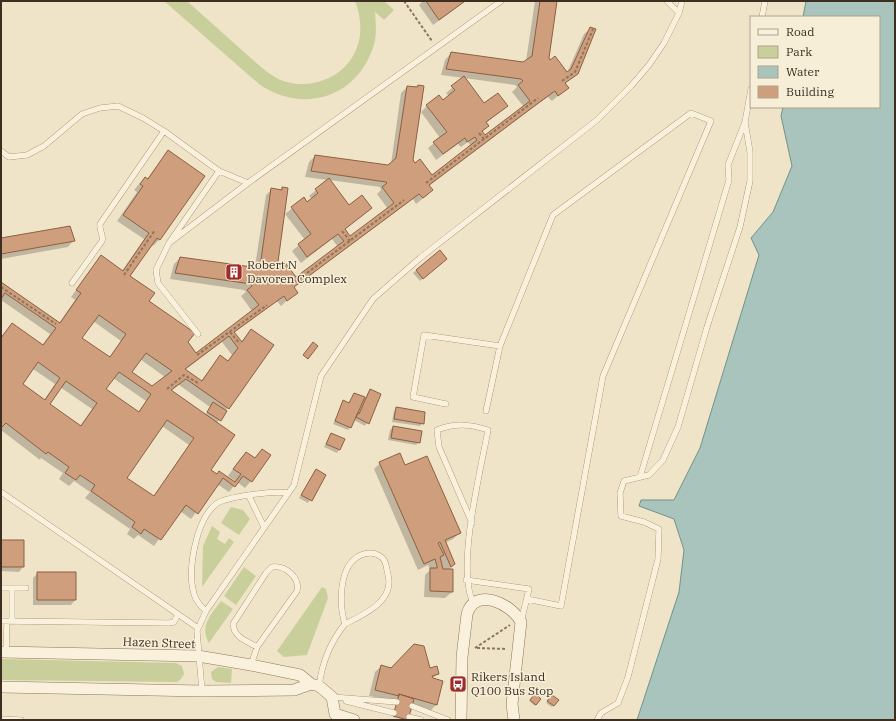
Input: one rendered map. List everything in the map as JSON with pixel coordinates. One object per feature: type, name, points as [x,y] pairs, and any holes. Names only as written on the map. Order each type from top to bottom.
[{"type":"street","points":[[461,720],[462,657],[468,608],[481,600],[490,599],[500,602],[518,617],[521,622],[512,704],[514,720]]},
{"type":"street","name":"Hazen Street","points":[[3,652],[198,656],[300,675],[332,697]]},
{"type":"street","points":[[1,687],[202,691],[294,690],[315,685]]},
{"type":"street","points":[[332,697],[333,717],[354,720]]},
{"type":"lane","points":[[169,243],[248,183],[501,1]]},
{"type":"lane","points":[[667,1],[679,13]]},
{"type":"lane","points":[[202,691],[198,656],[198,628],[206,611],[294,485],[321,376],[373,300],[420,258],[597,120],[631,86],[649,65],[664,42],[679,13],[682,1]]},
{"type":"lane","points":[[762,16],[765,1]]},
{"type":"lane","points":[[640,477],[729,180],[728,165],[745,122],[750,94]]},
{"type":"lane","points":[[1,152],[9,157],[27,155],[44,146],[82,114],[100,108],[118,106],[143,118],[164,131],[219,172],[248,183]]},
{"type":"lane","points":[[486,411],[500,346],[553,215],[691,113],[711,121],[602,376],[561,606],[527,600]]},
{"type":"lane","points":[[597,720],[600,713],[618,703],[628,677],[658,558],[659,529],[644,522],[622,516],[620,493],[624,480],[649,475],[663,460],[678,428],[707,327],[740,227],[750,181],[750,152],[745,122]]},
{"type":"lane","points":[[72,283],[102,241],[103,237],[99,229],[100,224],[164,131]]},
{"type":"lane","points":[[198,334],[158,283],[156,270],[169,243],[219,172]]},
{"type":"lane","points":[[446,404],[413,397],[424,335],[500,346]]},
{"type":"lane","points":[[472,523],[439,447],[436,430],[450,424],[473,425],[488,430],[467,558],[466,580],[470,597],[474,604]]},
{"type":"lane","points":[[1,492],[198,628]]},
{"type":"lane","points":[[206,611],[198,603],[194,593],[192,581],[194,549],[198,532],[216,504],[224,500],[270,492],[288,493]]},
{"type":"lane","points":[[249,496],[264,527]]},
{"type":"lane","points":[[315,685],[336,635],[345,624],[358,618],[384,598],[390,583],[386,562],[378,555],[366,553],[355,558],[347,569],[342,591],[341,610],[345,624]]},
{"type":"lane","points":[[251,665],[257,646],[297,591],[299,583],[296,577],[278,566],[272,566],[266,573],[233,624],[234,633],[257,646]]},
{"type":"lane","points":[[466,580],[529,589],[521,622]]},
{"type":"lane","points":[[1,588],[26,588]]},
{"type":"lane","points":[[3,652],[12,588]]},
{"type":"lane","points":[[7,622],[169,623],[174,622],[178,614]]},
{"type":"lane","points":[[332,697],[397,702]]},
{"type":"lane","points":[[332,697],[394,713]]},
{"type":"lane","points":[[412,706],[448,720]]},
{"type":"lane","points":[[409,717],[421,720]]},
{"type":"lane","points":[[1,719],[21,720]]},
{"type":"path","points":[[404,1],[436,48]]},
{"type":"path","points":[[562,82],[575,72],[593,29]]},
{"type":"path","points":[[426,183],[538,98]]},
{"type":"path","points":[[479,133],[484,139]]},
{"type":"path","points":[[291,285],[404,200]]},
{"type":"path","points":[[124,275],[155,230]]},
{"type":"path","points":[[342,231],[350,241]]},
{"type":"path","points":[[1,292],[2,288],[56,324]]},
{"type":"path","points":[[197,355],[267,304]]},
{"type":"path","points":[[230,332],[240,344]]},
{"type":"path","points":[[167,389],[184,375],[198,383]]},
{"type":"path","points":[[462,657],[508,625],[521,622]]},
{"type":"path","points":[[476,648],[518,649]]},
{"type":"green space","points":[[164,1],[187,1],[267,72],[283,81],[301,84],[319,82],[336,74],[343,69],[354,55],[360,32],[358,9],[355,1],[384,1],[394,10],[384,20],[375,12],[376,35],[373,48],[365,65],[354,79],[341,90],[326,96],[310,99],[293,98],[276,94],[260,85]]},
{"type":"green space","points":[[231,507],[243,510],[250,519],[239,535],[221,523]]},
{"type":"green space","points":[[212,526],[220,532],[217,539],[225,544],[229,538],[234,542],[202,587],[203,546]]},
{"type":"green space","points":[[244,567],[256,576],[236,605],[224,596]]},
{"type":"green space","points":[[322,587],[326,589],[328,598],[307,655],[284,657],[277,651]]},
{"type":"green space","points":[[221,601],[233,609],[209,643],[205,632],[206,626],[210,616]]},
{"type":"green space","points":[[1,659],[176,663],[182,666],[184,674],[177,682],[1,680]]},
{"type":"green space","points":[[218,667],[232,669],[231,683],[216,682],[212,679],[211,672]]},
{"type":"water","points":[[806,1],[895,1],[895,720],[637,720],[679,592],[684,550],[674,519],[639,506],[641,500],[674,500],[700,448],[759,255],[751,238],[773,212],[792,166],[781,116],[783,108],[880,108],[880,16],[803,16]]},
{"type":"building","points":[[426,1],[465,1],[439,20]]},
{"type":"building","name":"Robert N Davoren Complex","points":[[540,1],[557,1],[549,58],[550,60],[555,56],[567,72],[571,69],[590,27],[596,29],[578,74],[565,83],[569,88],[558,96],[555,91],[541,101],[429,185],[433,190],[423,198],[419,194],[294,287],[298,293],[287,301],[284,296],[234,332],[242,342],[251,329],[274,345],[229,409],[186,379],[171,390],[235,435],[211,470],[217,474],[219,471],[235,482],[241,474],[233,469],[246,452],[255,458],[262,449],[271,455],[252,482],[243,476],[235,487],[223,478],[198,514],[186,505],[161,540],[144,529],[141,534],[132,527],[135,522],[91,491],[95,485],[80,475],[76,480],[65,473],[69,467],[48,452],[46,454],[6,423],[1,428],[1,338],[12,323],[43,345],[56,328],[5,293],[1,299],[1,282],[60,323],[81,293],[76,290],[101,255],[123,271],[149,233],[123,215],[143,186],[140,184],[145,177],[148,179],[168,150],[205,176],[160,240],[157,238],[130,276],[155,293],[149,301],[195,333],[188,342],[196,353],[259,305],[247,290],[252,286],[251,284],[175,273],[180,257],[252,267],[261,260],[271,188],[282,190],[282,187],[288,188],[278,262],[280,265],[284,261],[296,277],[344,241],[338,234],[307,257],[298,244],[311,234],[291,207],[304,197],[307,202],[318,193],[315,189],[329,178],[349,205],[362,195],[372,208],[345,229],[350,236],[394,203],[382,187],[387,183],[386,182],[311,171],[315,155],[388,165],[396,158],[407,86],[424,86],[413,160],[415,163],[420,159],[432,175],[477,140],[475,137],[467,142],[465,138],[443,154],[433,142],[447,132],[426,105],[439,95],[443,100],[455,90],[451,86],[464,76],[484,103],[498,93],[508,106],[486,122],[489,126],[482,131],[485,135],[530,101],[518,85],[523,81],[521,79],[446,69],[451,52],[523,62],[532,56]],"holes":[[[99,315],[126,334],[110,357],[82,338]],[[229,336],[238,348],[228,361],[220,355],[202,381],[185,369]],[[146,353],[172,371],[152,386],[132,372]],[[38,362],[60,378],[45,400],[23,384]],[[119,372],[151,394],[139,412],[106,389]],[[66,381],[97,403],[81,426],[50,404]],[[167,420],[194,438],[154,496],[127,478]]]},
{"type":"building","points":[[70,226],[75,241],[1,254],[1,238]]},
{"type":"building","points":[[440,250],[447,259],[423,279],[416,270]]},
{"type":"building","points":[[313,342],[318,346],[308,359],[303,355]]},
{"type":"building","points":[[370,389],[381,394],[369,424],[356,417],[358,413],[359,414]]},
{"type":"building","points":[[354,393],[365,397],[351,428],[335,421],[343,400],[349,403]]},
{"type":"building","points":[[213,402],[227,411],[221,421],[207,412]]},
{"type":"building","points":[[396,407],[425,412],[424,424],[394,419]]},
{"type":"building","points":[[393,426],[422,431],[420,443],[391,438]]},
{"type":"building","points":[[331,433],[345,439],[340,450],[326,444]]},
{"type":"building","points":[[400,453],[405,465],[427,456],[461,533],[445,540],[455,564],[451,567],[440,542],[438,543],[444,555],[440,557],[443,569],[453,569],[453,592],[430,591],[430,568],[437,568],[435,559],[424,564],[379,462]]},
{"type":"building","points":[[316,469],[326,475],[312,501],[301,495]]},
{"type":"building","points":[[1,540],[24,540],[24,567],[1,567]]},
{"type":"building","points":[[37,572],[76,572],[76,600],[37,600]]},
{"type":"building","points":[[414,644],[424,646],[430,668],[437,666],[439,674],[432,676],[433,678],[443,681],[437,705],[399,694],[399,696],[375,690],[381,665],[391,668]]},
{"type":"building","points":[[535,693],[541,699],[536,705],[530,700]]},
{"type":"building","points":[[399,694],[414,699],[408,720],[393,716]]},
{"type":"building","points":[[552,695],[559,700],[554,706],[547,701]]},
{"type":"place","name":"Robert N Davoren Complex","points":[[234,272]]},
{"type":"place","name":"Rikers Island Q100 Bus Stop","points":[[458,684]]}]
